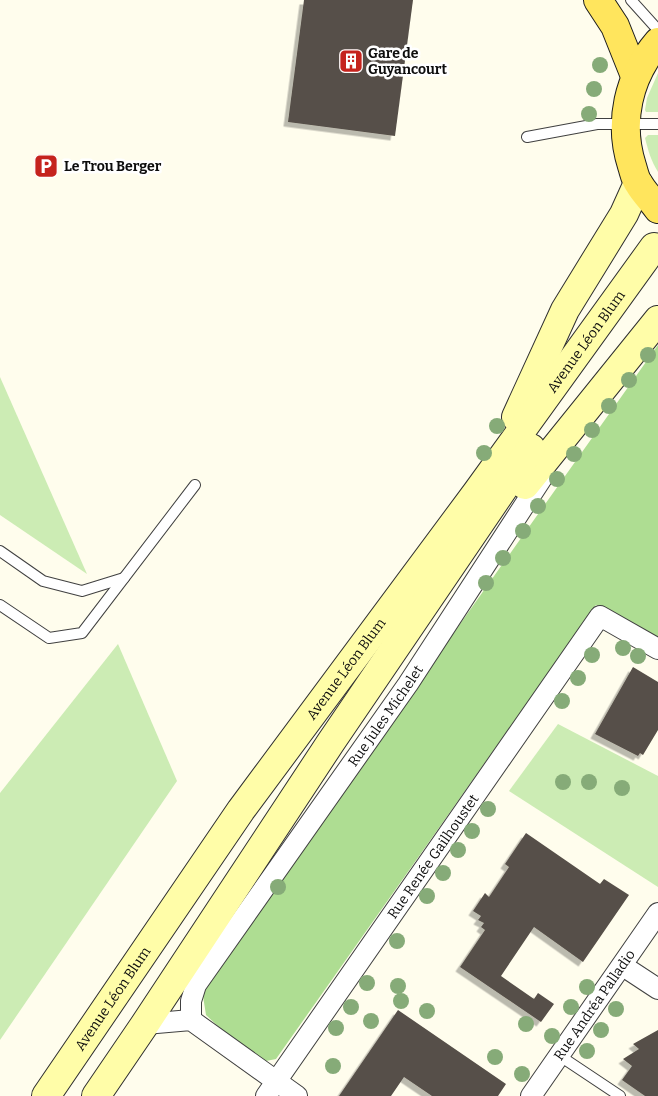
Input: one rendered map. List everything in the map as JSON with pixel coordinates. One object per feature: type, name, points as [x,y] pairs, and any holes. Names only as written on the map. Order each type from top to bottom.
[{"type":"main road","points":[[598,0],[615,26],[635,76]]},
{"type":"main road","points":[[658,42],[648,54],[635,76],[628,100],[625,125],[628,152],[638,183],[658,208]]},
{"type":"main road","points":[[477,492],[514,420],[565,310],[624,214],[638,183]]},
{"type":"main road","name":"Avenue Léon Blum","points":[[46,1096],[241,810],[656,254]]},
{"type":"main road","name":"Avenue Léon Blum","points":[[96,1096],[331,742],[519,481],[656,254]]},
{"type":"main road","points":[[519,481],[586,411],[658,320]]},
{"type":"street","name":"Rue Jules Michelet","points":[[191,1020],[191,1001],[196,985],[408,684],[586,411]]},
{"type":"street","name":"Rue Renée Gailhoustet","points":[[271,1089],[600,616],[658,649]]},
{"type":"street","name":"Rue Andréa Palladio","points":[[531,1096],[658,913]]},
{"type":"street","points":[[623,966],[658,990]]},
{"type":"street","points":[[145,1024],[191,1020],[271,1089],[297,1096]]},
{"type":"lane","points":[[630,0],[658,30]]},
{"type":"lane","points":[[527,137],[598,124],[658,124]]},
{"type":"lane","points":[[0,605],[49,638],[82,632],[195,485]]},
{"type":"lane","points":[[0,551],[43,581],[82,591],[124,578]]},
{"type":"lane","points":[[560,1056],[620,1096]]},
{"type":"green space","points":[[658,73],[658,112],[646,112],[647,98]]},
{"type":"green space","points":[[648,135],[658,135],[658,172],[647,147],[645,138]]},
{"type":"green space","points":[[658,345],[658,639],[596,605],[276,1059],[266,1061],[223,1031],[206,1015],[203,996],[211,975]]},
{"type":"green space","points":[[0,377],[87,574],[0,515]]},
{"type":"green space","points":[[118,644],[177,781],[0,1040],[0,793]]},
{"type":"green space","points":[[558,724],[658,776],[658,887],[509,791]]},
{"type":"building","name":"Gare de Guyancourt","points":[[304,0],[413,0],[395,136],[288,122]]},
{"type":"building","points":[[633,667],[658,682],[658,730],[643,755],[640,753],[638,756],[595,734]]},
{"type":"building","points":[[526,833],[600,884],[604,879],[629,895],[583,962],[534,927],[501,976],[534,999],[538,993],[554,1004],[541,1022],[460,967],[485,930],[481,927],[484,923],[478,920],[481,916],[473,911],[485,893],[489,897],[509,867],[505,864]]},
{"type":"building","points":[[398,1010],[506,1084],[498,1096],[432,1096],[404,1077],[391,1096],[339,1096]]},
{"type":"building","points":[[658,1030],[658,1096],[645,1096],[622,1080],[632,1066],[623,1059],[639,1049],[633,1044]]},
{"type":"place","name":"Gare de Guyancourt","points":[[351,61]]},
{"type":"place","name":"Le Trou Berger","points":[[46,166]]}]
